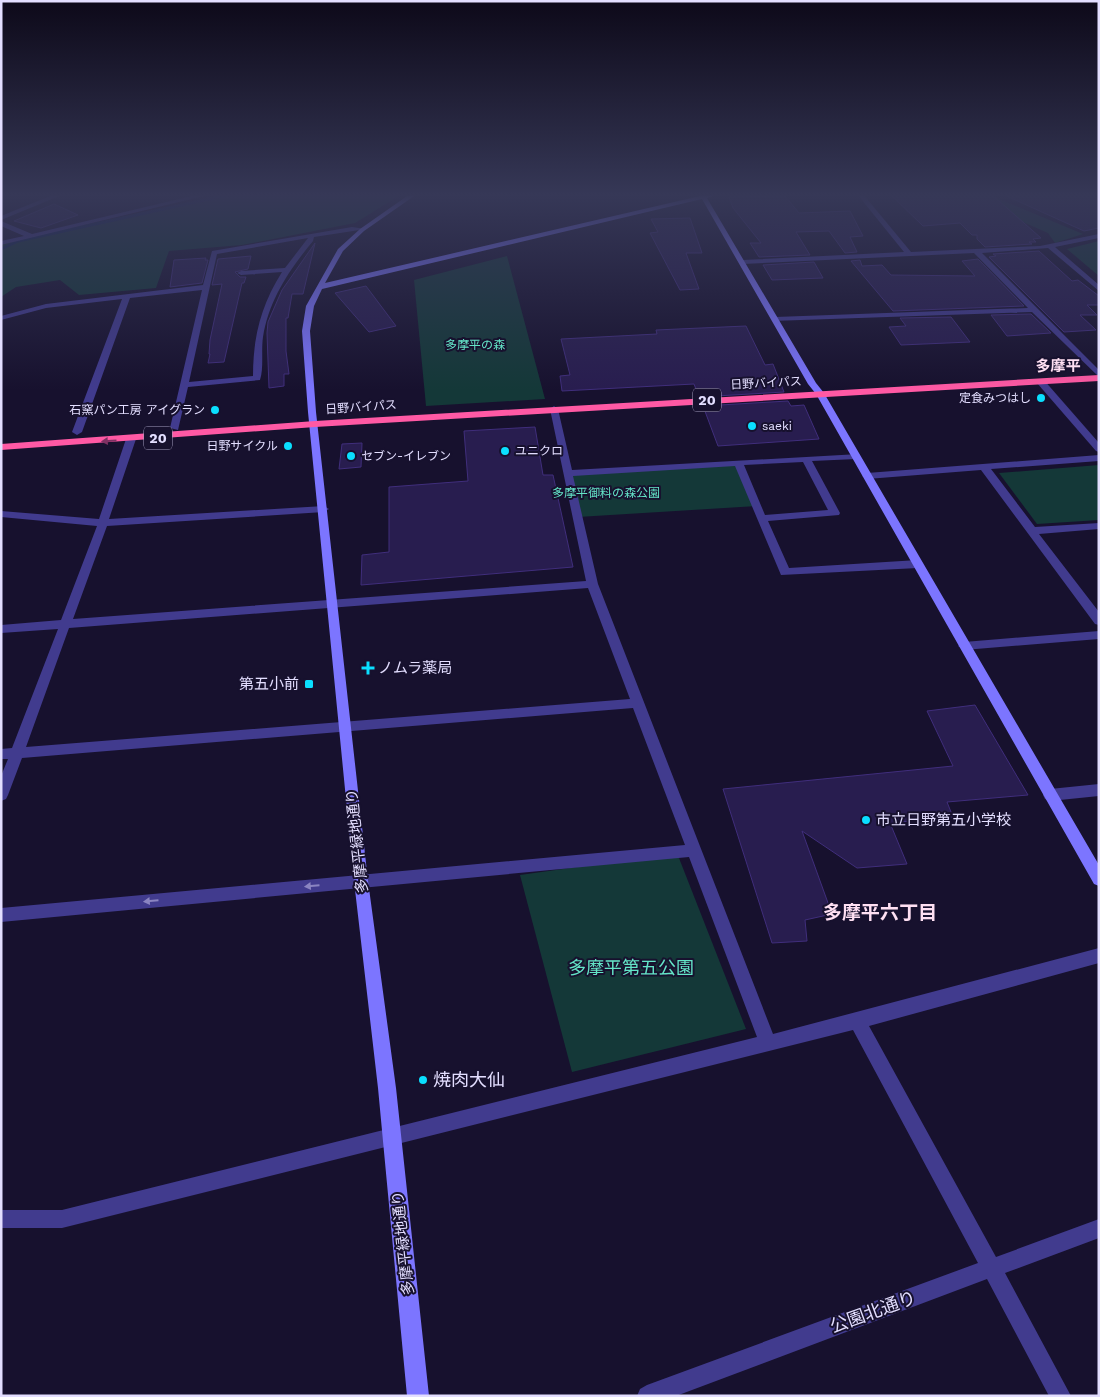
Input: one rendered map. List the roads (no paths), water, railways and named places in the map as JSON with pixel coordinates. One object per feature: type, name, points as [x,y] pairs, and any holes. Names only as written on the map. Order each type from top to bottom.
[{"type":"highway","name":"日野バイパス","points":[[1,447],[131,439],[315,424],[1099,377]]},
{"type":"highway","name":"日野バイパス","points":[[1,437],[77,432],[315,424]]},
{"type":"street","points":[[175,428],[212,259]]},
{"type":"street","points":[[184,384],[257,378],[256,352],[260,326],[269,300],[286,270],[295,259]]},
{"type":"street","name":"多摩平緑地通り","points":[[335,259],[310,306],[306,331],[307,356],[361,881],[392,1136],[418,1396]]},
{"type":"street","points":[[319,287],[435,259]]},
{"type":"street","points":[[741,259],[1099,879]]},
{"type":"street","points":[[743,262],[801,259]]},
{"type":"street","points":[[983,259],[1099,377]]},
{"type":"street","points":[[1065,259],[1099,289]]},
{"type":"street","points":[[241,273],[286,270]]},
{"type":"street","points":[[1,318],[46,306],[206,286]]},
{"type":"street","points":[[77,432],[127,296]]},
{"type":"street","points":[[775,320],[1033,310]]},
{"type":"street","points":[[1040,381],[1099,450]]},
{"type":"street","points":[[554,409],[592,584],[768,1043]]},
{"type":"street","points":[[1,795],[103,523],[131,439]]},
{"type":"street","points":[[568,472],[856,456]]},
{"type":"street","points":[[867,476],[1099,458]]},
{"type":"street","points":[[762,518],[836,513],[806,459]]},
{"type":"street","points":[[738,463],[785,572],[918,564]]},
{"type":"street","points":[[984,467],[1099,621]]},
{"type":"street","points":[[1,514],[103,523],[324,509]]},
{"type":"street","points":[[1032,531],[1099,526]]},
{"type":"street","points":[[1,629],[592,584]]},
{"type":"street","points":[[964,646],[1099,635]]},
{"type":"street","points":[[1,754],[637,702]]},
{"type":"street","points":[[1050,795],[1099,790]]},
{"type":"street","points":[[1,915],[694,850]]},
{"type":"street","points":[[1,1219],[62,1219],[856,1021],[1099,955]]},
{"type":"street","points":[[856,1021],[1061,1396]]},
{"type":"street","name":"公園北通り","points":[[647,1396],[1099,1228]]},
{"type":"place","name":"定食みつはし","points":[[1041,398]]},
{"type":"place","name":"石窯パン工房 アイグラン","points":[[215,410]]},
{"type":"place","name":"saeki","points":[[752,426]]},
{"type":"place","name":"日野サイクル","points":[[288,446]]},
{"type":"place","name":"ユニクロ","points":[[505,451]]},
{"type":"place","name":"セブン-イレブン","points":[[351,456]]},
{"type":"place","name":"ノムラ薬局","points":[[368,668]]},
{"type":"place","name":"第五小前","points":[[309,684]]},
{"type":"place","name":"市立日野第五小学校","points":[[866,820]]},
{"type":"place","name":"焼肉大仙","points":[[423,1080]]},
{"type":"district","name":"多摩平","points":[[1058,366]]},
{"type":"district","name":"多摩平六丁目","points":[[880,912]]},
{"type":"park label","name":"多摩平の森","points":[[475,345]]},
{"type":"park label","name":"多摩平御料の森公園","points":[[606,493]]},
{"type":"park label","name":"多摩平第五公園","points":[[631,968]]}]
